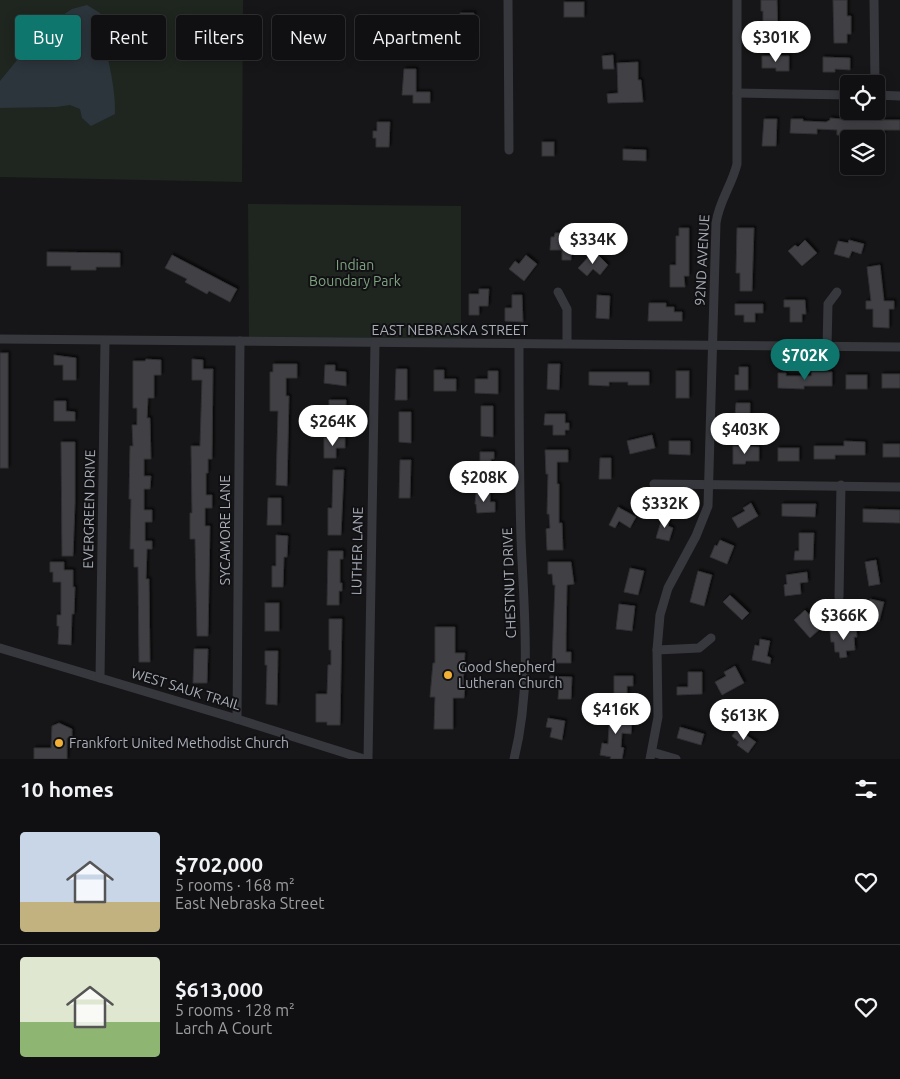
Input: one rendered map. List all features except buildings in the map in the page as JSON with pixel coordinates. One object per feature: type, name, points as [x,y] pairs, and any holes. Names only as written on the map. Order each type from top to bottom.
[{"type":"street","points":[[508,0],[509,150]]},
{"type":"street","name":"92ND AVENUE","points":[[651,756],[658,717],[657,650],[660,615],[668,588],[696,536],[708,506],[716,223],[718,208],[735,173],[737,164],[737,0]]},
{"type":"street","points":[[874,0],[875,75]]},
{"type":"street","points":[[737,93],[840,95]]},
{"type":"street","points":[[885,95],[900,96]]},
{"type":"street","points":[[558,292],[566,309],[567,343]]},
{"type":"street","points":[[827,347],[828,304],[836,292]]},
{"type":"street","name":"EAST NEBRASKA STREET","points":[[0,339],[900,347]]},
{"type":"street","name":"EVERGREEN DRIVE","points":[[100,678],[106,341]]},
{"type":"street","name":"SYCAMORE LANE","points":[[238,718],[240,341]]},
{"type":"street","name":"LUTHER LANE","points":[[366,759],[375,343]]},
{"type":"street","name":"CHESTNUT DRIVE","points":[[514,759],[519,737],[526,671],[519,477],[519,344]]},
{"type":"street","points":[[654,484],[900,487]]},
{"type":"street","points":[[839,597],[841,485]]},
{"type":"street","points":[[657,650],[699,648],[711,638]]},
{"type":"street","name":"WEST SAUK TRAIL","points":[[0,648],[238,718],[366,759]]},
{"type":"street","points":[[651,756],[676,759]]},
{"type":"green space","points":[[0,0],[243,0],[243,15],[176,15],[176,60],[243,60],[242,182],[0,177]]},
{"type":"green space","name":"Indian Boundary Park","points":[[248,204],[461,206],[461,341],[249,339]]},
{"type":"shaded area","points":[[87,5],[100,13],[100,15],[91,15],[91,60],[108,60],[114,89],[115,114],[91,126],[82,118],[80,109],[70,105],[0,108],[0,81],[17,60],[81,60],[81,15],[63,15],[72,9]]},
{"type":"place","name":"Good Shepherd Lutheran Church","points":[[448,675]]},
{"type":"place","name":"Frankfort United Methodist Church","points":[[59,743]]}]
